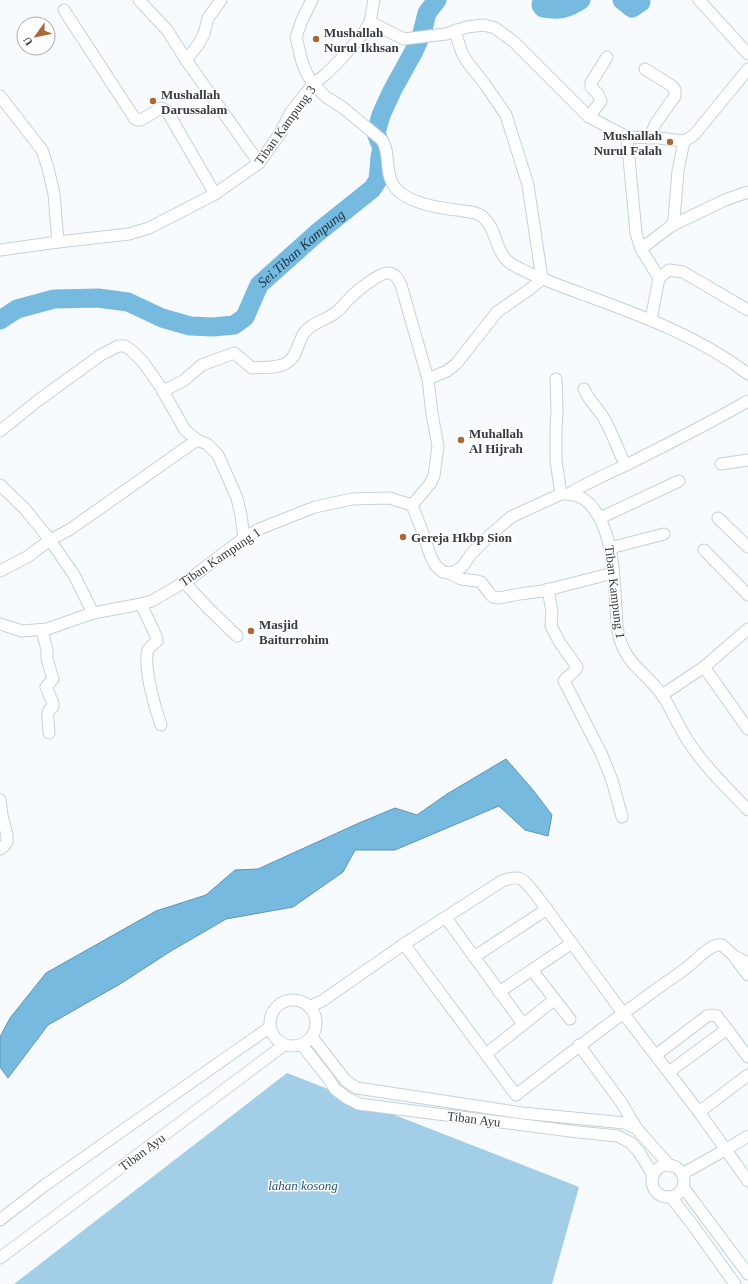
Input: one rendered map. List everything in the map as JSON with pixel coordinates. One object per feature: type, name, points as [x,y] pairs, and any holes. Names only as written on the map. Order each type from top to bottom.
[{"type":"street","points":[[139,0],[167,30],[186,60],[259,163]]},
{"type":"street","points":[[186,60],[198,46],[204,34],[208,18],[221,0]]},
{"type":"street","points":[[312,0],[302,20],[296,37],[302,62],[313,84],[326,97],[342,107],[382,140],[387,155],[388,177],[400,193],[410,199],[425,204],[475,212],[487,221],[498,246],[506,260],[511,264],[542,279],[651,320],[699,343],[748,374]]},
{"type":"street","name":"Tiban Kampung 3","points":[[0,250],[128,234],[149,228],[215,194],[259,163],[279,135],[291,112],[313,84],[332,69],[363,34],[370,22],[374,0]]},
{"type":"street","points":[[699,0],[748,54]]},
{"type":"street","points":[[64,10],[135,119],[141,120],[161,108],[167,111],[215,194]]},
{"type":"street","points":[[370,22],[404,39],[446,34],[467,27],[484,25],[495,28],[513,41],[589,117],[627,137],[684,141],[688,139],[695,134],[748,69]]},
{"type":"street","points":[[456,30],[462,53],[506,115],[528,185],[542,279]]},
{"type":"street","points":[[589,117],[601,101],[598,94],[591,87],[591,83],[607,57]]},
{"type":"street","points":[[645,69],[672,86],[676,93],[656,123],[649,138]]},
{"type":"street","points":[[0,96],[42,150],[54,194],[58,242]]},
{"type":"street","points":[[627,137],[635,227],[641,249],[659,278]]},
{"type":"street","points":[[672,226],[674,220],[678,171],[684,141]]},
{"type":"street","points":[[641,249],[672,226],[724,200],[748,192]]},
{"type":"street","points":[[651,320],[659,278],[669,270],[683,272],[748,310]]},
{"type":"street","points":[[163,391],[183,380],[202,366],[234,353],[252,368],[271,367],[286,363],[292,359],[304,333],[310,328],[335,313],[359,290],[382,274],[387,272],[393,274],[398,278],[401,285],[428,379],[432,414],[438,446],[434,476],[430,484],[412,506],[431,557],[436,566],[442,572],[449,573],[461,579],[481,582],[490,594],[496,598],[543,591],[613,573]]},
{"type":"street","points":[[428,379],[447,371],[456,364],[497,312],[542,279]]},
{"type":"street","points":[[0,431],[101,354],[118,346],[125,346],[143,362],[163,391],[185,430],[196,440],[207,444],[218,455],[237,498],[244,538]]},
{"type":"street","points":[[556,379],[556,461],[565,494]]},
{"type":"street","points":[[584,389],[610,430],[625,465]]},
{"type":"street","points":[[449,573],[456,571],[463,566],[471,554],[511,517],[565,494],[625,465],[709,423],[748,401]]},
{"type":"street","points":[[0,571],[27,557],[50,540],[69,530],[196,440]]},
{"type":"street","points":[[720,464],[748,460]]},
{"type":"street","points":[[600,518],[679,481]]},
{"type":"street","points":[[0,485],[25,508],[50,540],[74,575],[94,613]]},
{"type":"street","name":"Tiban Kampung 1","points":[[565,494],[585,499],[600,518],[608,538],[613,573],[618,636],[628,659],[662,695],[688,741],[704,763],[748,810]]},
{"type":"street","name":"Tiban Kampung 1","points":[[0,625],[22,631],[42,630],[94,613],[152,601],[184,582],[258,529],[315,507],[352,499],[389,498],[412,506]]},
{"type":"street","points":[[718,518],[748,547]]},
{"type":"street","points":[[610,548],[664,534]]},
{"type":"street","points":[[704,550],[748,595]]},
{"type":"street","points":[[184,582],[237,636]]},
{"type":"street","points":[[548,589],[552,612],[551,626],[560,643],[577,667],[575,672],[565,678],[564,681],[609,773],[622,817]]},
{"type":"street","points":[[141,604],[157,641],[148,651],[147,663],[153,703],[161,725]]},
{"type":"street","points":[[662,695],[704,667],[748,629]]},
{"type":"street","points":[[42,630],[47,650],[47,659],[53,679],[46,688],[53,703],[53,706],[47,714],[49,720],[49,733]]},
{"type":"street","points":[[704,667],[748,729]]},
{"type":"street","points":[[0,800],[7,835],[4,846],[0,849]]},
{"type":"street","points":[[309,1007],[322,1001],[404,944],[502,881],[513,877],[518,877],[522,879],[537,896],[623,1014],[699,1112],[748,1181]]},
{"type":"street","points":[[474,957],[547,910]]},
{"type":"street","points":[[446,918],[523,1024]]},
{"type":"street","points":[[499,992],[572,943]]},
{"type":"street","points":[[404,944],[516,1095],[522,1113]]},
{"type":"street","points":[[516,1095],[579,1045],[715,945],[722,945],[734,956],[748,975]]},
{"type":"street","points":[[734,956],[748,963]]},
{"type":"street","points":[[532,970],[570,1020]]},
{"type":"street","points":[[286,1000],[302,1002],[309,1007],[314,1014],[316,1022],[312,1037],[302,1045],[296,1046],[284,1045],[277,1040],[272,1034],[270,1027],[270,1019],[273,1011],[278,1004],[286,1000]]},
{"type":"street","points":[[486,1054],[554,1000]]},
{"type":"street","points":[[656,1055],[709,1015],[717,1016],[748,1056]]},
{"type":"street","points":[[0,1220],[45,1185],[270,1027]]},
{"type":"street","points":[[669,1072],[726,1029]]},
{"type":"street","name":"Tiban Ayu","points":[[312,1037],[346,1081],[357,1088],[522,1113],[625,1123],[637,1129]]},
{"type":"street","name":"Tiban Ayu","points":[[0,1258],[284,1045]]},
{"type":"street","name":"Tiban Ayu","points":[[302,1045],[328,1078],[334,1089],[359,1104],[618,1136],[631,1143],[639,1152],[654,1175]]},
{"type":"street","points":[[579,1045],[621,1102],[637,1129],[670,1166]]},
{"type":"street","points":[[699,1112],[748,1075]]},
{"type":"street","points":[[682,1174],[748,1136]]},
{"type":"street","points":[[663,1166],[670,1166],[679,1170],[682,1174],[684,1180],[683,1187],[676,1195],[664,1197],[658,1194],[654,1188],[652,1182],[654,1175],[663,1166]]},
{"type":"street","points":[[683,1187],[748,1274]]},
{"type":"street","points":[[671,1197],[735,1284]]},
{"type":"green space","name":"lahan kosong","points":[[287,1073],[579,1187],[552,1284],[14,1284]]},
{"type":"shaded area","points":[[506,759],[552,815],[548,836],[525,830],[499,806],[395,850],[355,850],[343,872],[293,907],[226,919],[171,951],[120,984],[48,1025],[8,1078],[0,1067],[0,1037],[10,1018],[46,973],[156,911],[206,895],[235,870],[258,869],[395,808],[417,815],[447,794]]},
{"type":"waterway","name":"Sei.Tiban Kampung","points":[[0,320],[17,309],[54,299],[98,298],[128,302],[162,318],[190,326],[213,327],[234,325],[245,317],[259,285],[317,233],[372,189],[378,180],[382,148],[376,133],[381,115],[392,91],[414,51],[422,33],[427,13],[437,0]]},
{"type":"waterway","name":"Sei.Tiban Kampung","points":[[542,0],[541,5],[543,8],[554,9],[567,7],[581,0]]},
{"type":"waterway","name":"Sei.Tiban Kampung","points":[[622,0],[632,8],[641,2],[640,0]]},
{"type":"place","name":"Mushallah Nurul Ikhsan","points":[[316,39]]},
{"type":"place","name":"Mushallah Darussalam","points":[[153,101]]},
{"type":"place","name":"Mushallah Nurul Falah","points":[[670,142]]},
{"type":"place","name":"Muhallah Al Hijrah","points":[[461,440]]},
{"type":"place","name":"Gereja Hkbp Sion","points":[[403,537]]},
{"type":"place","name":"Masjid Baiturrohim","points":[[251,631]]}]
